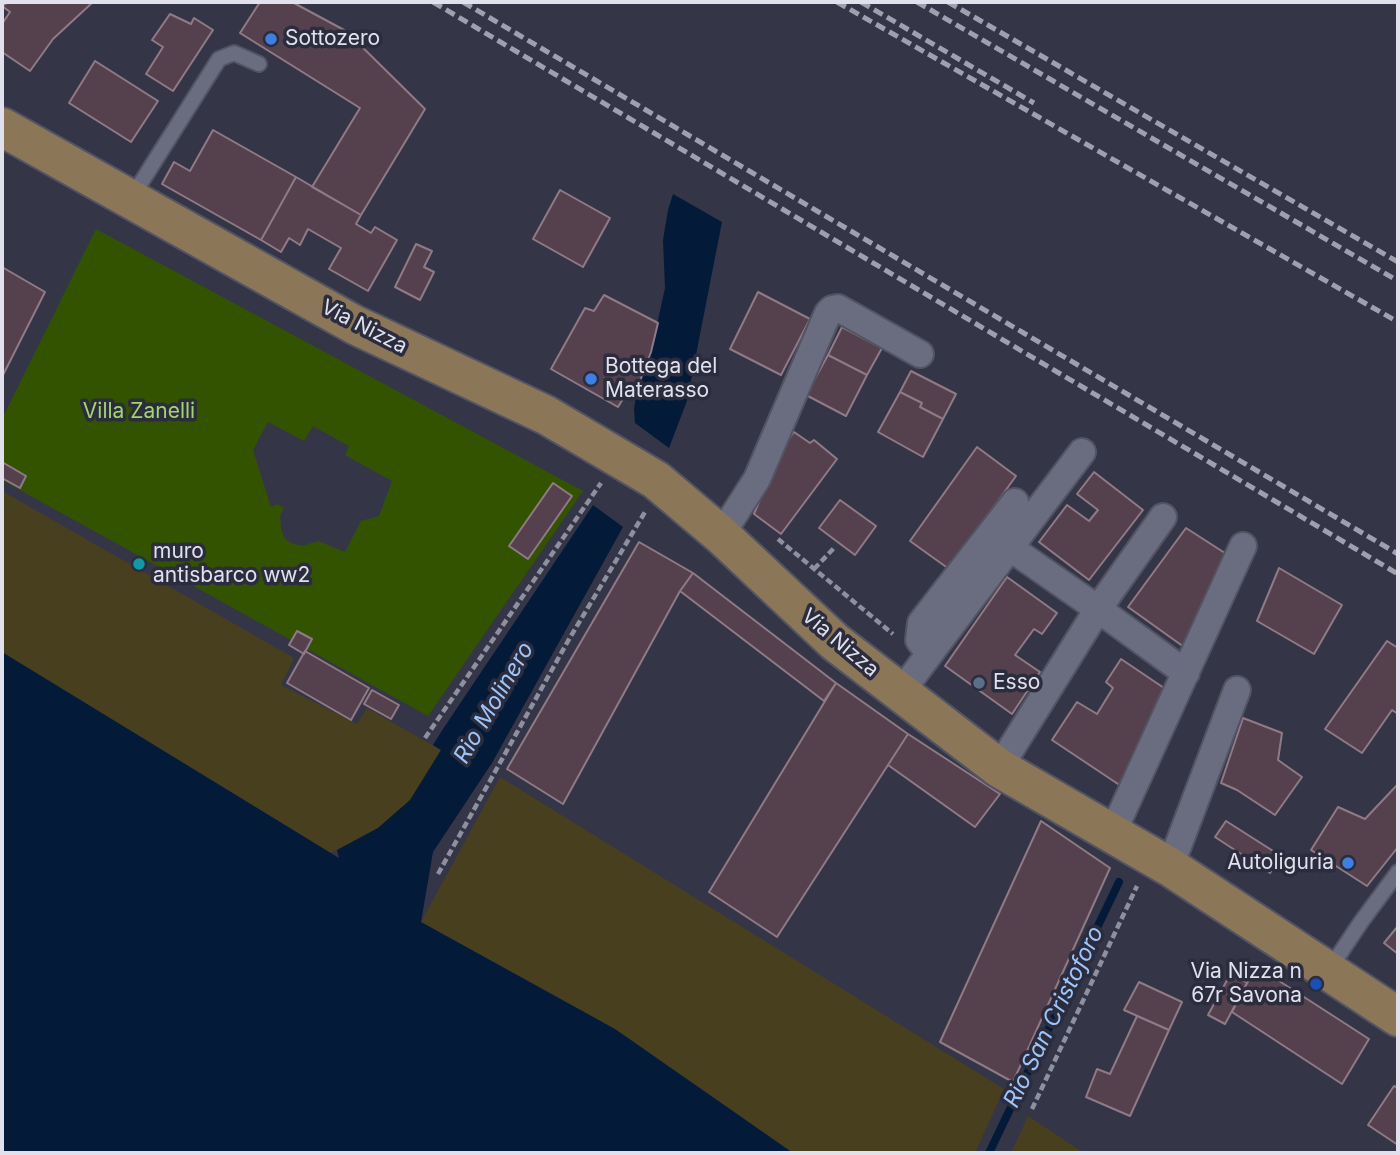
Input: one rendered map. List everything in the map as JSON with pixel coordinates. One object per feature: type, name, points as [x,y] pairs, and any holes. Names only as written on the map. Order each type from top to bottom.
[{"type":"main road","name":"Via Nizza","points":[[2,127],[355,325],[546,415],[620,457],[666,487],[835,642],[999,768],[1161,862],[1398,1017]]},
{"type":"street","points":[[721,535],[757,479],[832,309],[838,308],[919,354]]},
{"type":"street","name":"Via Nizza","points":[[900,693],[1082,452]]},
{"type":"street","points":[[927,656],[919,640],[920,623],[1015,502]]},
{"type":"street","points":[[999,768],[1098,608],[1163,517]]},
{"type":"street","points":[[1112,834],[1243,546]]},
{"type":"street","points":[[1009,547],[1186,673]]},
{"type":"street","points":[[1161,862],[1237,690]]},
{"type":"lane","points":[[131,199],[219,59],[233,52],[259,64]]},
{"type":"lane","points":[[1329,971],[1398,872]]},
{"type":"path","points":[[425,738],[620,457]]},
{"type":"path","points":[[438,874],[638,520],[666,487]]},
{"type":"path","points":[[775,537],[927,656]]},
{"type":"path","points":[[814,569],[835,547]]},
{"type":"path","points":[[1032,1109],[1107,948],[1161,862]]},
{"type":"green space","name":"Villa Zanelli","points":[[96,229],[583,491],[428,716],[2,480],[2,419]],"holes":[[[268,422],[304,441],[313,426],[349,446],[345,455],[392,481],[379,516],[361,521],[345,552],[318,541],[302,546],[293,544],[285,539],[281,529],[280,516],[284,508],[277,504],[271,507],[253,450]]]},
{"type":"sand","points":[[2,491],[294,658],[281,685],[357,724],[367,708],[441,750],[410,800],[378,828],[337,850],[292,867],[2,698]]},
{"type":"sand","points":[[500,777],[1004,1089],[975,1153],[793,1153],[622,1034],[421,922]]},
{"type":"sand","points":[[1028,1116],[1084,1153],[1011,1153]]},
{"type":"water","points":[[673,194],[722,222],[687,401],[669,448],[635,423],[634,409],[637,389],[651,352],[665,288],[663,240]]},
{"type":"water","name":"Rio Molinero","points":[[593,505],[623,527],[492,763],[433,852],[421,922],[615,1029],[793,1153],[2,1153],[2,652],[339,858],[337,850],[378,828],[410,800],[441,750],[433,745]]},
{"type":"building","points":[[9,2],[93,2],[53,39],[30,71],[2,52],[2,24],[10,12],[2,6]]},
{"type":"building","points":[[260,2],[292,2],[346,31],[425,109],[361,215],[312,187],[360,108],[240,33]]},
{"type":"building","points":[[170,14],[191,24],[194,18],[213,30],[173,91],[146,74],[163,47],[152,40]]},
{"type":"building","points":[[95,61],[158,101],[131,142],[69,103]]},
{"type":"building","points":[[213,130],[296,177],[261,240],[162,184],[174,162],[190,171]]},
{"type":"building","points":[[296,177],[361,215],[356,224],[371,233],[375,227],[397,240],[368,291],[329,269],[341,248],[308,229],[300,245],[289,238],[281,252],[261,240]]},
{"type":"building","points":[[560,190],[610,218],[583,267],[533,239]]},
{"type":"building","points":[[416,244],[432,251],[424,267],[434,272],[420,300],[395,287]]},
{"type":"building","points":[[2,267],[45,292],[2,377]]},
{"type":"building","points":[[758,292],[810,319],[781,375],[730,349]]},
{"type":"building","points":[[604,295],[658,323],[651,352],[637,389],[630,387],[618,407],[551,369],[585,308],[594,311]]},
{"type":"building","points":[[842,327],[882,348],[867,375],[828,355]]},
{"type":"building","points":[[828,355],[867,375],[846,416],[806,395]]},
{"type":"building","points":[[911,371],[956,394],[943,419],[920,407],[922,403],[900,392]]},
{"type":"building","points":[[900,392],[922,403],[920,407],[943,419],[923,457],[878,432]]},
{"type":"building","points":[[794,432],[810,443],[814,440],[837,459],[781,534],[754,514],[780,450]]},
{"type":"building","points":[[977,447],[1016,476],[949,569],[910,541]]},
{"type":"building","points":[[2,462],[26,476],[20,488],[2,478]]},
{"type":"building","points":[[1094,472],[1143,510],[1089,580],[1039,542],[1067,505],[1089,521],[1098,510],[1077,494]]},
{"type":"building","points":[[553,483],[572,496],[528,559],[509,546]]},
{"type":"building","points":[[840,500],[876,526],[855,555],[819,528]]},
{"type":"building","points":[[1186,528],[1228,555],[1184,647],[1128,607]]},
{"type":"building","points":[[639,542],[693,573],[680,591],[563,804],[507,769]]},
{"type":"building","points":[[1279,568],[1342,605],[1314,654],[1257,621]]},
{"type":"building","points":[[693,573],[836,683],[824,701],[680,591]]},
{"type":"building","points":[[1007,577],[1057,613],[1042,634],[1034,629],[1015,655],[1040,672],[1012,714],[945,666]]},
{"type":"building","points":[[297,631],[312,639],[304,654],[289,645]]},
{"type":"building","points":[[1387,641],[1398,648],[1398,714],[1392,710],[1362,753],[1325,729]]},
{"type":"building","points":[[305,651],[369,688],[351,720],[287,683]]},
{"type":"building","points":[[1121,659],[1170,692],[1139,742],[1146,747],[1124,788],[1052,740],[1077,702],[1097,714],[1113,688],[1106,682]]},
{"type":"building","points":[[836,683],[908,734],[777,937],[709,892]]},
{"type":"building","points":[[372,690],[399,705],[391,719],[364,704]]},
{"type":"building","points":[[1243,718],[1282,733],[1278,760],[1302,777],[1275,815],[1237,790],[1221,783]]},
{"type":"building","points":[[908,734],[1000,794],[975,827],[888,765]]},
{"type":"building","points":[[1398,784],[1398,847],[1367,886],[1311,850],[1338,807],[1365,819]]},
{"type":"building","points":[[1041,821],[1110,868],[1013,1082],[940,1042]]},
{"type":"building","points":[[1226,821],[1281,856],[1270,873],[1215,837]]},
{"type":"building","points":[[1398,926],[1398,954],[1384,943]]},
{"type":"building","points":[[1256,966],[1369,1039],[1342,1084],[1232,1012]]},
{"type":"building","points":[[1231,973],[1247,983],[1225,1024],[1208,1015]]},
{"type":"building","points":[[1139,982],[1182,1002],[1169,1030],[1124,1010]]},
{"type":"building","points":[[1137,1016],[1169,1030],[1130,1116],[1086,1097],[1097,1069],[1110,1074]]},
{"type":"building","points":[[1394,1086],[1398,1088],[1398,1145],[1368,1125]]},
{"type":"waterway","name":"Rio San Cristoforo","points":[[989,1153],[1119,882]]},
{"type":"railway","points":[[433,2],[1398,574]]},
{"type":"railway","points":[[463,2],[1398,554]]},
{"type":"railway","points":[[837,2],[1398,322]]},
{"type":"railway","points":[[861,2],[1034,103]]},
{"type":"railway","points":[[917,2],[1398,281]]},
{"type":"railway","points":[[948,2],[1398,262]]},
{"type":"place","name":"Sottozero","points":[[271,39]]},
{"type":"place","name":"Bottega del Materasso","points":[[591,379]]},
{"type":"place","name":"muro antisbarco ww2","points":[[139,564]]},
{"type":"place","name":"Esso","points":[[979,683]]},
{"type":"place","name":"Autoliguria","points":[[1348,863]]},
{"type":"place","name":"Via Nizza n 67r Savona","points":[[1316,984]]}]
